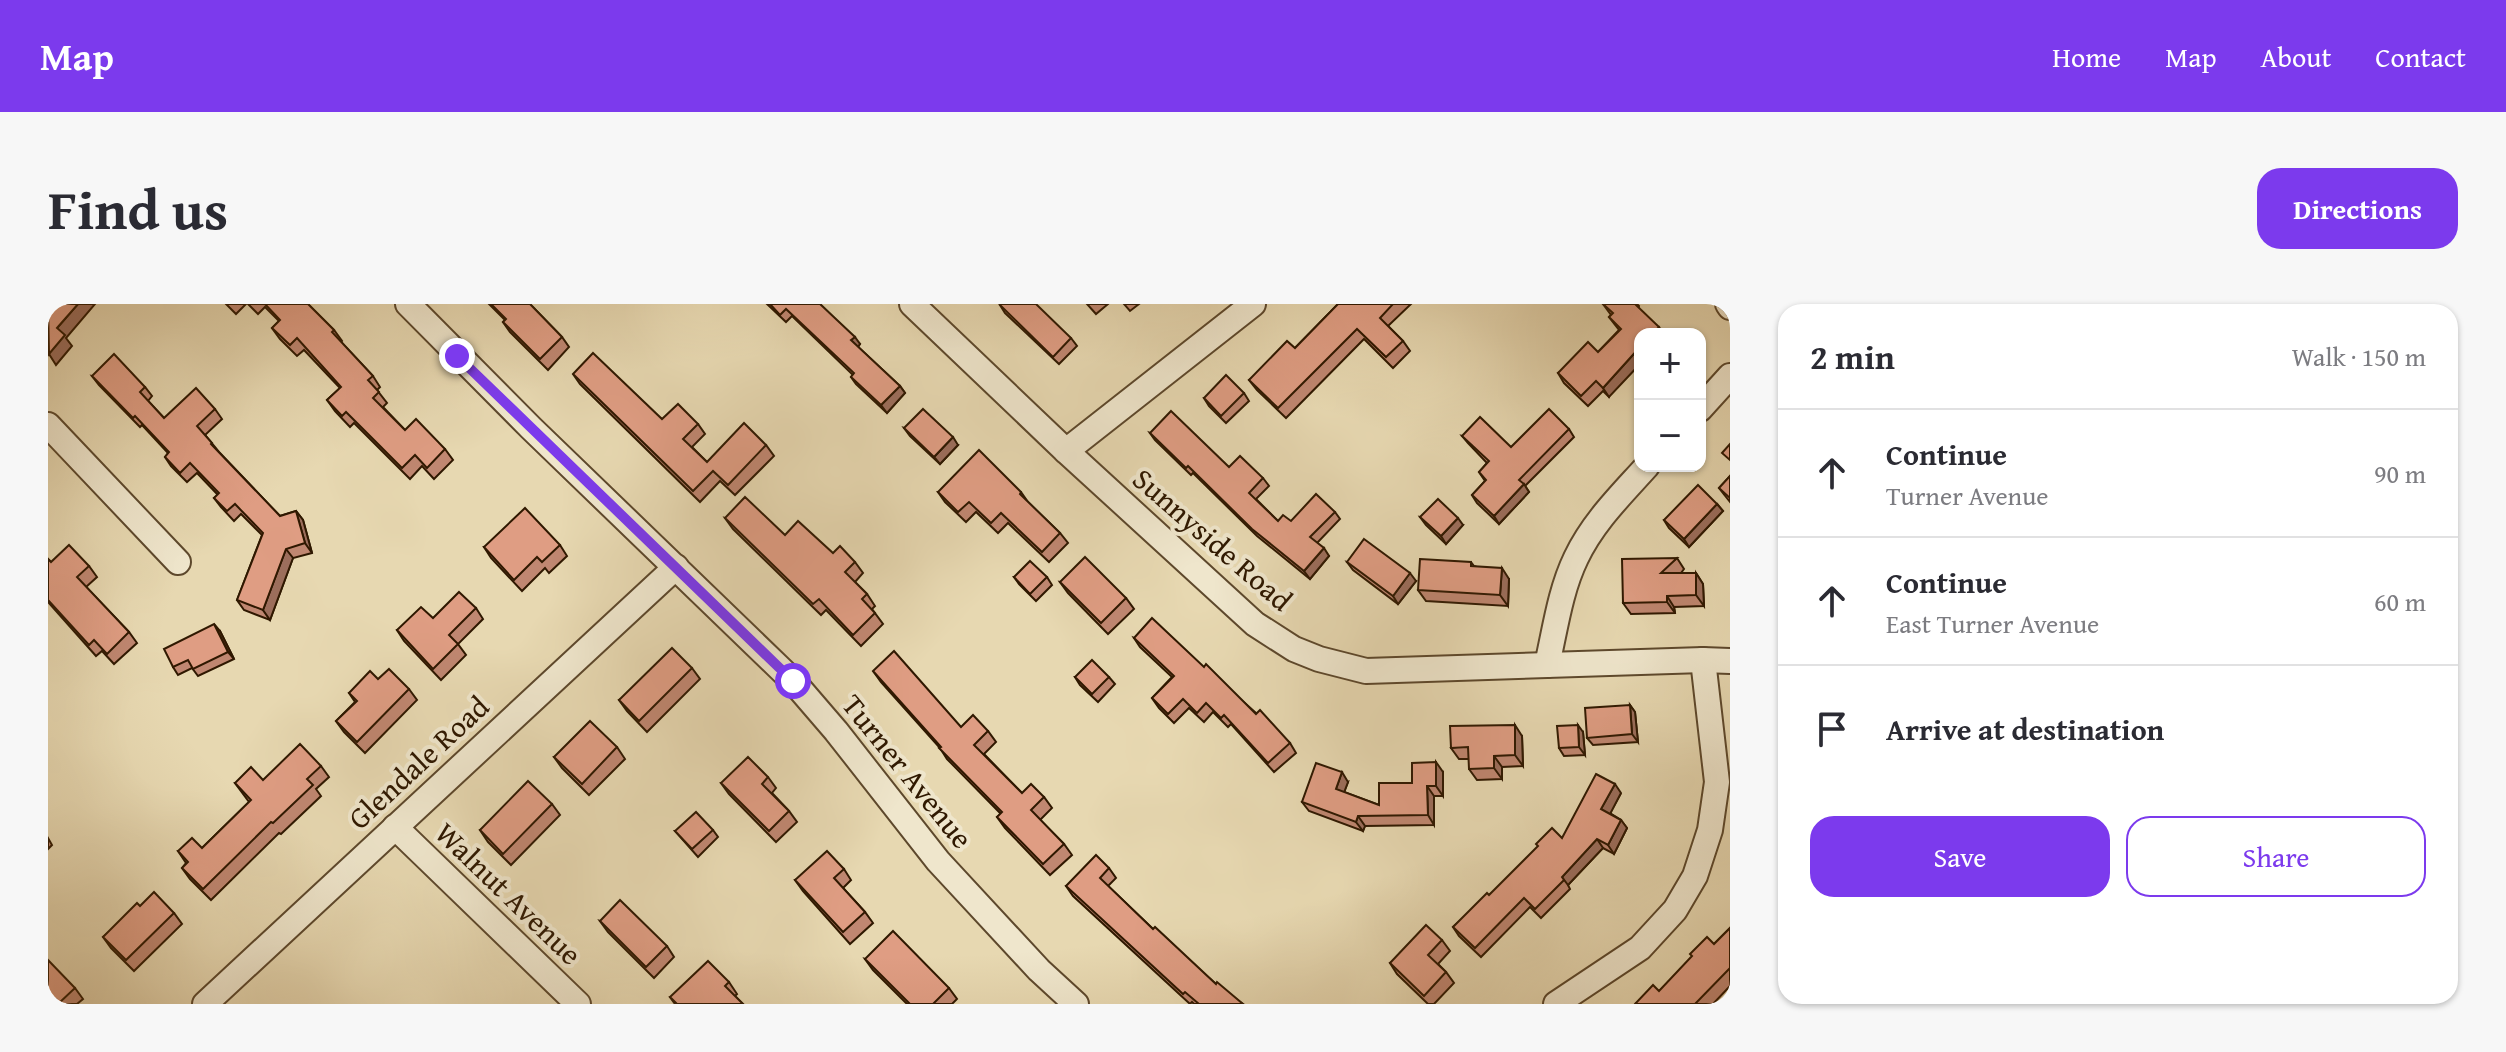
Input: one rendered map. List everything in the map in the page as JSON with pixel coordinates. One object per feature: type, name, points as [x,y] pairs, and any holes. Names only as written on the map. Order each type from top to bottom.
[{"type":"street","name":"Turner Avenue","points":[[408,304],[457,356],[793,681],[938,861],[1039,970],[1076,1004]]},
{"type":"street","name":"Sunnyside Road","points":[[912,304],[1066,451],[1255,624],[1294,649],[1366,671],[1730,661]]},
{"type":"street","points":[[1066,451],[1253,304]]},
{"type":"street","points":[[1706,402],[1730,376]]},
{"type":"street","points":[[48,425],[178,562]]},
{"type":"street","points":[[1547,665],[1575,559],[1599,519],[1642,472]]},
{"type":"street","name":"Glendale Road","points":[[205,1004],[676,567]]},
{"type":"street","points":[[1556,1004],[1640,948],[1675,910],[1695,876],[1710,830],[1717,782],[1703,660]]},
{"type":"street","name":"Walnut Avenue","points":[[395,827],[578,1004]]},
{"type":"building","points":[[48,304],[78,304],[57,328],[65,335],[49,354]]},
{"type":"building","points":[[265,304],[308,304],[373,376],[368,380],[379,392],[373,398],[405,430],[416,419],[445,449],[427,468],[415,455],[402,468],[346,412],[342,416],[327,400],[341,387],[297,338],[290,345],[272,328],[280,320]]},
{"type":"building","points":[[491,304],[530,304],[562,337],[540,359],[503,322],[506,319]]},
{"type":"building","points":[[770,304],[820,304],[855,337],[851,340],[900,386],[881,405],[851,377],[854,373],[786,309],[780,315]]},
{"type":"building","points":[[1001,304],[1036,304],[1071,338],[1053,357]]},
{"type":"building","points":[[1338,304],[1393,304],[1380,318],[1403,341],[1386,357],[1357,329],[1278,408],[1249,380],[1287,341],[1295,348]]},
{"type":"building","points":[[1603,304],[1635,304],[1659,327],[1634,328],[1634,354],[1603,388],[1596,381],[1581,396],[1558,373],[1588,342],[1598,352],[1621,329],[1609,317],[1613,313]]},
{"type":"building","points":[[593,353],[662,419],[678,404],[698,424],[683,439],[707,462],[744,423],[766,445],[728,485],[713,471],[693,491],[573,374]]},
{"type":"building","points":[[114,354],[145,387],[140,392],[164,418],[196,388],[215,409],[197,426],[211,444],[280,516],[296,511],[305,543],[286,549],[263,610],[237,600],[263,533],[235,504],[227,511],[214,498],[219,493],[190,463],[180,473],[165,457],[169,452],[92,376]]},
{"type":"building","points":[[1226,375],[1244,393],[1221,416],[1204,398]]},
{"type":"building","points":[[923,409],[953,437],[934,457],[904,428]]},
{"type":"building","points":[[1549,409],[1569,429],[1519,480],[1524,484],[1494,516],[1472,495],[1486,480],[1479,472],[1489,461],[1462,436],[1480,417],[1511,447]]},
{"type":"building","points":[[1171,411],[1229,467],[1240,456],[1263,478],[1249,493],[1278,521],[1283,515],[1291,521],[1316,494],[1335,512],[1310,537],[1324,548],[1304,571],[1252,529],[1150,433]]},
{"type":"building","points":[[1730,444],[1730,460],[1722,453]]},
{"type":"building","points":[[979,450],[1060,533],[1042,552],[1001,513],[991,523],[969,502],[958,512],[938,492]]},
{"type":"building","points":[[1730,476],[1730,498],[1719,488]]},
{"type":"building","points":[[1698,485],[1717,504],[1684,539],[1664,520]]},
{"type":"building","points":[[745,497],[785,535],[798,521],[833,553],[840,546],[855,562],[845,572],[867,594],[862,599],[875,613],[853,635],[819,599],[813,604],[725,518]]},
{"type":"building","points":[[1438,499],[1458,518],[1441,536],[1420,517]]},
{"type":"building","points":[[525,508],[560,545],[542,562],[537,557],[514,580],[484,547]]},
{"type":"building","points":[[1364,539],[1410,573],[1393,596],[1347,562]]},
{"type":"building","points":[[69,545],[89,566],[77,577],[129,632],[107,654],[94,640],[89,645],[48,600],[48,559],[51,562]]},
{"type":"building","points":[[1085,557],[1126,598],[1101,623],[1060,582]]},
{"type":"building","points":[[1677,558],[1661,573],[1696,573],[1696,595],[1667,596],[1667,602],[1623,603],[1622,559]]},
{"type":"building","points":[[1420,559],[1471,562],[1471,566],[1502,568],[1500,595],[1418,590]]},
{"type":"building","points":[[1030,561],[1047,577],[1030,594],[1014,577]]},
{"type":"building","points":[[459,592],[476,608],[449,635],[458,644],[433,669],[397,630],[421,607],[433,618]]},
{"type":"building","points":[[1152,618],[1204,667],[1206,664],[1256,714],[1260,710],[1290,743],[1268,763],[1224,715],[1221,718],[1206,703],[1197,713],[1183,699],[1168,714],[1152,698],[1174,676],[1134,638]]},
{"type":"building","points":[[214,624],[228,652],[193,669],[188,660],[173,667],[164,649]]},
{"type":"building","points":[[672,648],[692,668],[639,721],[619,700]]},
{"type":"building","points":[[894,651],[961,727],[973,715],[988,731],[974,745],[1022,793],[1031,784],[1044,797],[1031,810],[1064,844],[1043,864],[997,817],[1002,812],[939,748],[873,671]]},
{"type":"building","points":[[1092,660],[1109,677],[1092,694],[1075,677]]},
{"type":"building","points":[[389,669],[409,689],[357,742],[336,721],[357,701],[349,693],[370,671],[378,679]]},
{"type":"building","points":[[1630,705],[1632,734],[1587,738],[1585,708]]},
{"type":"building","points":[[590,721],[617,747],[582,784],[554,757]]},
{"type":"building","points":[[1515,725],[1515,755],[1494,756],[1494,768],[1469,769],[1468,747],[1451,748],[1450,726]]},
{"type":"building","points":[[1578,725],[1579,747],[1559,748],[1557,726]]},
{"type":"building","points":[[300,744],[321,766],[307,779],[313,785],[203,889],[182,868],[188,862],[178,851],[192,838],[202,848],[251,800],[235,783],[251,767],[263,780]]},
{"type":"building","points":[[748,757],[768,777],[762,784],[789,811],[769,831],[721,783]]},
{"type":"building","points":[[1436,762],[1436,786],[1427,786],[1428,815],[1358,816],[1356,822],[1302,802],[1316,763],[1342,772],[1336,789],[1379,805],[1379,783],[1412,783],[1412,763]]},
{"type":"building","points":[[1596,774],[1615,784],[1601,809],[1621,820],[1608,845],[1597,839],[1562,877],[1564,880],[1535,909],[1524,898],[1475,948],[1453,927],[1538,846],[1536,844],[1552,828],[1562,838]]},
{"type":"building","points":[[528,781],[552,804],[503,854],[480,830]]},
{"type":"building","points":[[696,812],[713,830],[692,849],[675,831]]},
{"type":"building","points":[[827,851],[844,869],[834,878],[865,912],[843,932],[795,880]]},
{"type":"building","points":[[1096,855],[1109,868],[1100,878],[1153,929],[1155,927],[1216,984],[1243,1004],[1199,1004],[1185,992],[1183,994],[1066,886]]},
{"type":"building","points":[[154,892],[174,913],[126,960],[103,937],[137,903],[140,906]]},
{"type":"building","points":[[620,900],[667,946],[646,967],[600,921]]},
{"type":"building","points":[[1426,925],[1442,940],[1428,955],[1446,972],[1424,996],[1390,963]]},
{"type":"building","points":[[1730,928],[1730,968],[1695,1004],[1635,1004],[1653,985],[1659,991],[1707,937],[1714,944]]},
{"type":"building","points":[[893,931],[949,988],[933,1004],[910,1004],[865,959]]},
{"type":"building","points":[[48,960],[75,988],[58,1004],[48,1004]]},
{"type":"building","points":[[708,961],[729,982],[725,986],[743,1004],[677,1004],[670,997]]},
{"type":"route","points":[[457,356],[793,681]]}]
